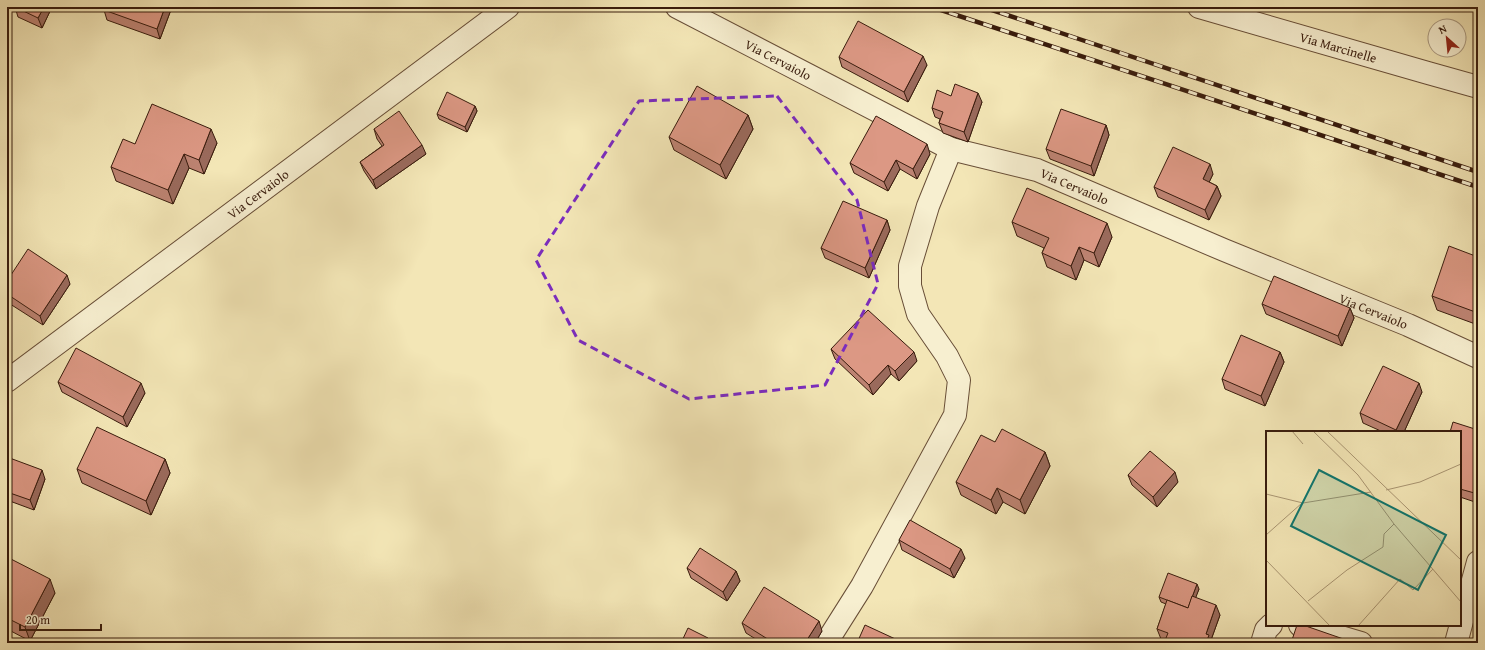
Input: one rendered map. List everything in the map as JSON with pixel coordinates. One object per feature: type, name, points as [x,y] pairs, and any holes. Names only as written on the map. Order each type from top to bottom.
[{"type":"street","name":"Via Cervaiolo","points":[[7,381],[508,7]]},
{"type":"street","name":"Via Cervaiolo","points":[[677,7],[951,149],[1037,170],[1224,250],[1408,325],[1478,357]]},
{"type":"street","name":"Via Marcinelle","points":[[1199,7],[1478,86]]},
{"type":"street","points":[[826,643],[862,586],[955,415],[959,380],[947,356],[918,314],[910,286],[910,266],[928,206],[951,149]]},
{"type":"street","points":[[1461,625],[1478,562]]},
{"type":"street","points":[[1262,643],[1266,630],[1270,626]]},
{"type":"street","points":[[1303,626],[1361,643]]},
{"type":"street","points":[[1456,643],[1461,626]]},
{"type":"highlighted area","points":[[777,96],[857,200],[878,284],[825,385],[689,399],[578,340],[536,260],[639,101]]},
{"type":"building","points":[[15,7],[44,7],[38,18]]},
{"type":"building","points":[[105,7],[165,7],[157,29],[104,10]]},
{"type":"building","points":[[858,21],[923,56],[904,92],[839,57]]},
{"type":"building","points":[[955,84],[978,93],[964,132],[939,123],[943,112],[932,108],[937,90],[951,96]]},
{"type":"building","points":[[697,86],[748,115],[720,165],[669,137]]},
{"type":"building","points":[[447,92],[475,106],[465,127],[437,114]]},
{"type":"building","points":[[152,104],[211,129],[199,160],[184,154],[168,190],[111,167],[123,139],[135,144]]},
{"type":"building","points":[[1061,109],[1106,125],[1091,166],[1046,149]]},
{"type":"building","points":[[399,111],[422,145],[373,180],[360,162],[384,145],[374,129]]},
{"type":"building","points":[[876,116],[927,144],[913,169],[896,160],[884,182],[850,163]]},
{"type":"building","points":[[1173,147],[1210,164],[1203,179],[1217,186],[1205,210],[1154,187]]},
{"type":"building","points":[[1027,188],[1107,223],[1094,253],[1079,247],[1071,266],[1042,253],[1049,238],[1012,222]]},
{"type":"building","points":[[843,201],[887,220],[865,268],[821,248]]},
{"type":"building","points":[[1449,246],[1478,257],[1478,313],[1432,296]]},
{"type":"building","points":[[28,249],[67,275],[40,316],[7,294],[7,281]]},
{"type":"building","points":[[1274,276],[1350,308],[1338,336],[1262,304]]},
{"type":"building","points":[[868,310],[914,352],[895,371],[888,365],[869,385],[831,349]]},
{"type":"building","points":[[1241,335],[1280,352],[1261,396],[1222,379]]},
{"type":"building","points":[[76,348],[141,383],[123,417],[58,382]]},
{"type":"building","points":[[1383,366],[1419,383],[1396,430],[1360,413]]},
{"type":"building","points":[[1453,422],[1478,430],[1478,494],[1461,489],[1461,431],[1450,431]]},
{"type":"building","points":[[97,427],[165,459],[146,501],[77,469]]},
{"type":"building","points":[[1002,429],[1045,452],[1020,500],[997,488],[991,500],[956,482],[981,435],[995,442]]},
{"type":"building","points":[[1150,451],[1175,472],[1153,497],[1128,475]]},
{"type":"building","points":[[7,457],[42,470],[30,500],[7,492]]},
{"type":"building","points":[[910,520],[961,549],[950,569],[899,540]]},
{"type":"building","points":[[700,548],[736,571],[723,592],[687,568]]},
{"type":"building","points":[[7,557],[50,579],[25,627],[7,618]]},
{"type":"building","points":[[1168,573],[1197,584],[1188,608],[1159,597]]},
{"type":"building","points":[[764,587],[819,621],[805,643],[774,643],[742,623]]},
{"type":"building","points":[[1192,596],[1216,605],[1206,634],[1209,635],[1206,643],[1164,643],[1168,633],[1157,629],[1167,600],[1188,608]]},
{"type":"building","points":[[865,625],[904,643],[857,643]]},
{"type":"building","points":[[1297,626],[1306,626],[1355,643],[1291,643]]},
{"type":"building","points":[[688,628],[708,638],[705,643],[681,643]]},
{"type":"building","points":[[47,640],[53,643],[45,643]]},
{"type":"railway","points":[[932,7],[1478,187]]},
{"type":"railway","points":[[983,7],[1478,172]]}]
